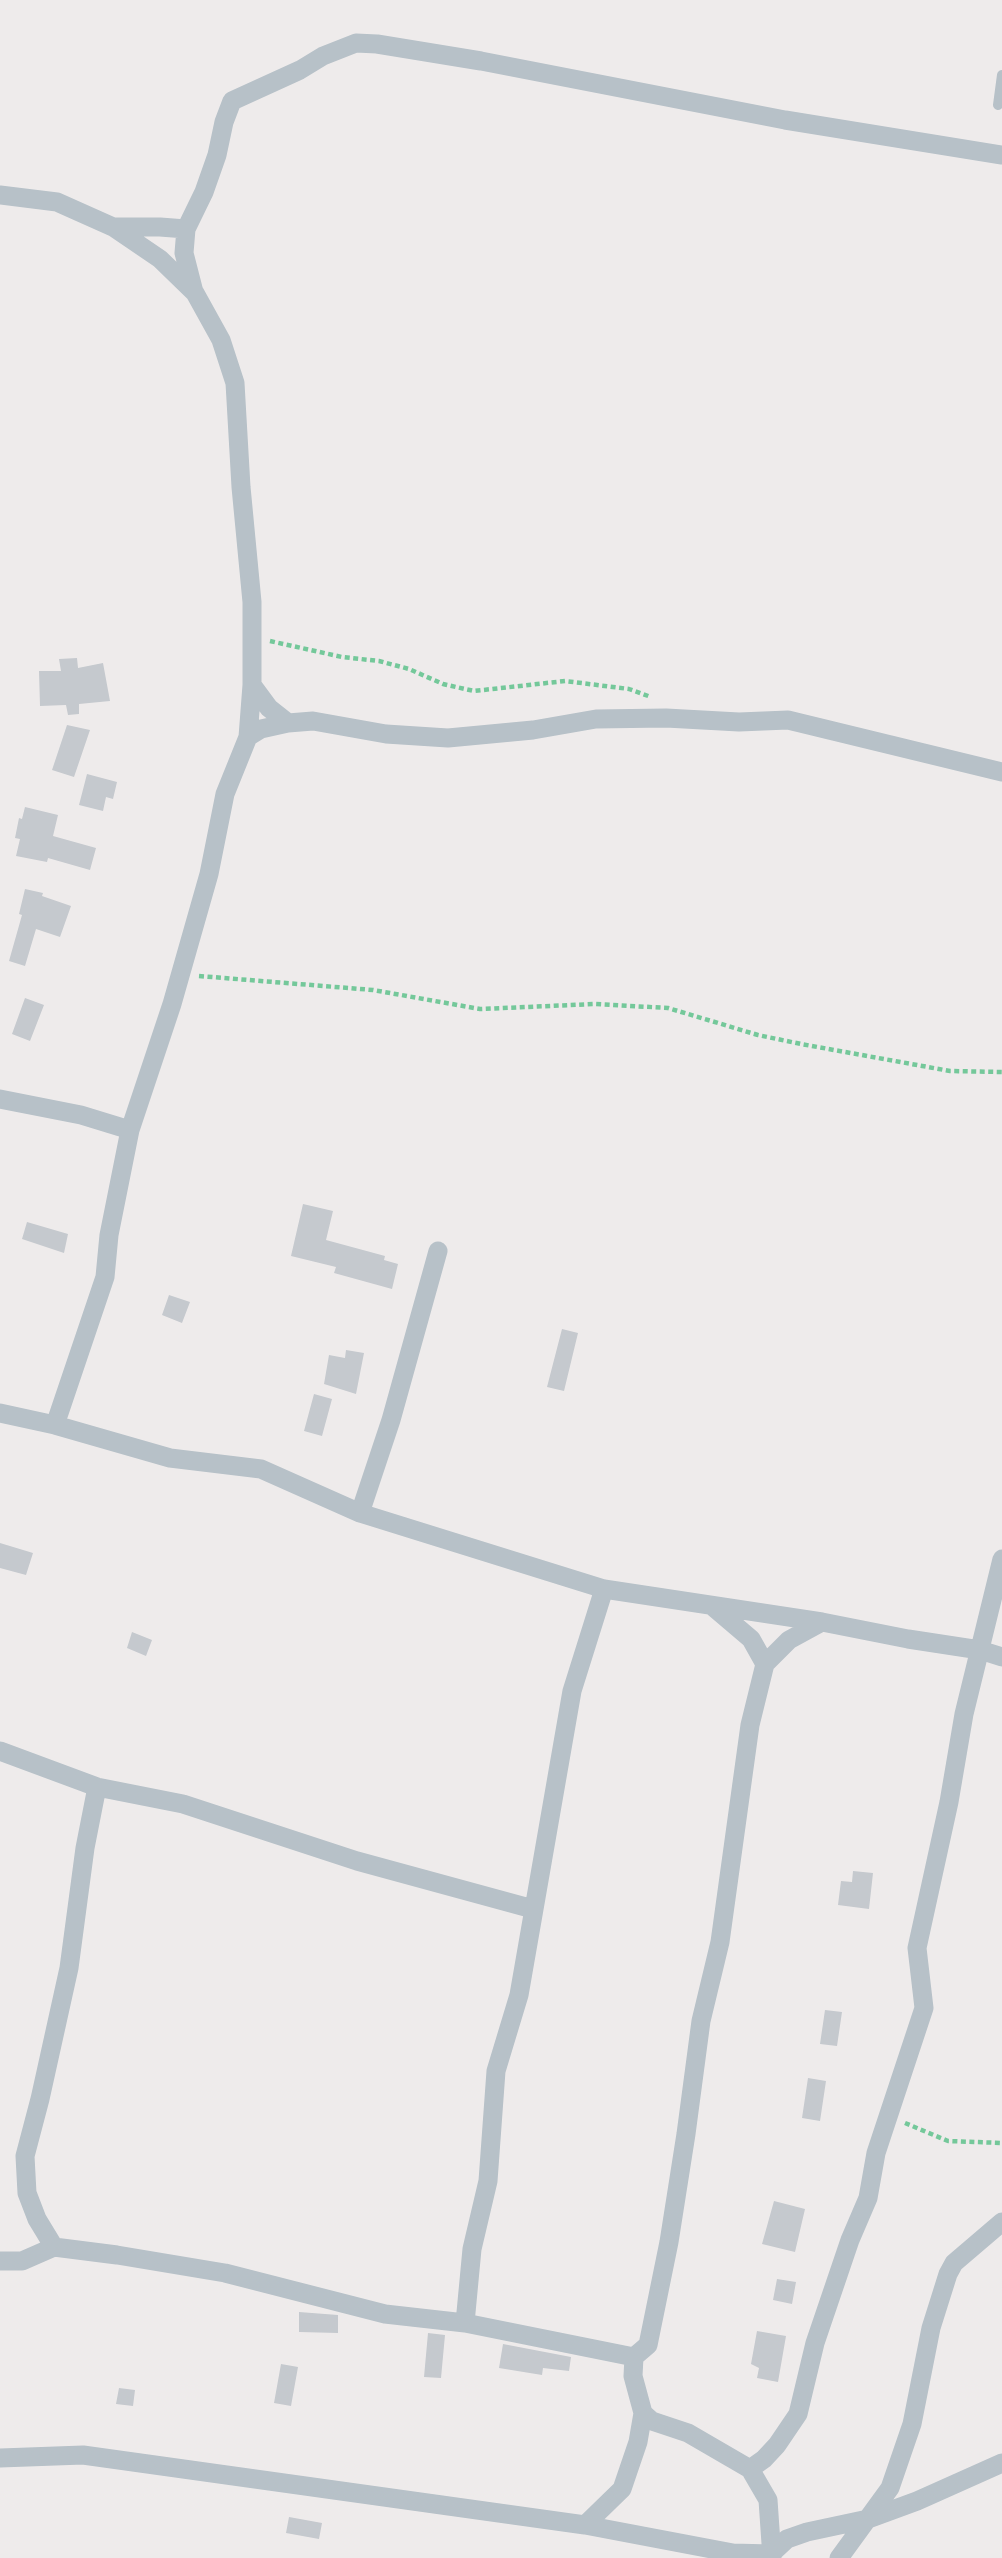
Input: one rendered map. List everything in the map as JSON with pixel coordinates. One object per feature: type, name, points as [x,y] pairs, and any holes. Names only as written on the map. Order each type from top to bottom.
[{"type":"street","points":[[55,1425],[105,1277],[109,1235],[130,1130],[209,874],[225,794],[248,737],[252,685],[252,602],[235,383],[221,341],[195,293],[184,253],[186,229],[218,155],[223,122],[232,101],[300,70],[323,56],[356,43],[377,44],[481,61],[785,120],[1002,155]]},
{"type":"street","points":[[0,195],[57,202],[113,227],[160,258],[195,293]]},
{"type":"street","points":[[113,227],[186,229]]},
{"type":"street","points":[[252,685],[269,708],[288,723]]},
{"type":"street","points":[[248,737],[261,729],[313,721],[386,734],[448,738],[533,730],[596,719],[666,718],[739,722],[788,720],[1002,772]]},
{"type":"street","points":[[0,1099],[81,1115],[130,1130]]},
{"type":"street","points":[[360,1513],[391,1420],[438,1251]]},
{"type":"street","points":[[0,1413],[55,1425],[170,1458],[261,1469],[360,1513],[604,1589],[822,1622],[981,1650],[1002,1657]]},
{"type":"street","points":[[750,2469],[764,2459],[798,2414],[815,2343],[850,2240],[868,2198],[876,2153],[924,2008],[917,1948],[950,1802],[964,1714],[1002,1559]]},
{"type":"street","points":[[465,2323],[472,2249],[488,2181],[496,2071],[519,1995],[572,1691],[604,1589]]},
{"type":"street","points":[[711,1605],[751,1639],[765,1664]]},
{"type":"street","points":[[585,2525],[622,2489],[638,2442],[643,2413],[634,2376],[634,2357],[648,2345],[667,2255],[687,2134],[701,2021],[720,1942],[750,1725],[765,1664],[789,1640],[822,1622]]},
{"type":"street","points":[[0,1751],[97,1787],[183,1804],[357,1861],[533,1909]]},
{"type":"street","points":[[54,2247],[37,2219],[27,2193],[25,2156],[69,1968],[85,1848],[97,1787]]},
{"type":"street","points":[[839,2558],[890,2488],[906,2446],[931,2328],[947,2274],[954,2263],[1002,2222]]},
{"type":"street","points":[[0,2261],[22,2261],[54,2247],[225,2273],[385,2314],[465,2323],[634,2357]]},
{"type":"street","points":[[643,2413],[652,2421],[688,2432],[750,2469],[768,2500],[771,2556]]},
{"type":"street","points":[[0,2458],[83,2455],[585,2525],[733,2553],[771,2556]]},
{"type":"street","points":[[771,2556],[787,2539],[868,2519],[950,2488],[1002,2463]]},
{"type":"lane","points":[[998,105],[1002,75]]},
{"type":"path","points":[[252,637],[342,657],[389,664],[409,669],[443,684],[474,691],[565,681],[629,689],[655,698]]},
{"type":"path","points":[[180,974],[373,990],[480,1009],[595,1004],[668,1008],[758,1035],[801,1044],[854,1051],[950,1071],[1002,1072]]},
{"type":"path","points":[[888,2115],[948,2141],[1002,2143]]},
{"type":"building","points":[[77,658],[78,668],[103,663],[110,701],[79,704],[79,714],[68,715],[66,705],[40,706],[39,671],[61,671],[59,659]]},
{"type":"building","points":[[67,725],[90,730],[74,777],[52,770]]},
{"type":"building","points":[[87,774],[117,782],[113,799],[106,797],[103,811],[79,805]]},
{"type":"building","points":[[25,807],[58,815],[53,836],[96,848],[90,870],[48,858],[47,862],[16,856],[20,839],[15,838],[19,818],[22,819]]},
{"type":"building","points":[[25,889],[43,893],[42,896],[71,906],[60,937],[36,929],[25,966],[9,961],[22,915],[19,914]]},
{"type":"building","points":[[25,998],[44,1005],[30,1041],[12,1034]]},
{"type":"building","points":[[303,1204],[333,1211],[326,1240],[385,1256],[384,1260],[398,1264],[392,1289],[334,1273],[336,1267],[291,1256]]},
{"type":"building","points":[[27,1222],[68,1234],[64,1253],[22,1239]]},
{"type":"building","points":[[169,1295],[190,1302],[182,1323],[162,1315]]},
{"type":"building","points":[[562,1329],[578,1333],[564,1391],[547,1387]]},
{"type":"building","points":[[346,1350],[364,1353],[356,1394],[324,1384],[329,1355],[345,1358]]},
{"type":"building","points":[[314,1394],[332,1399],[322,1436],[304,1431]]},
{"type":"building","points":[[0,1543],[33,1553],[26,1575],[0,1568]]},
{"type":"building","points":[[132,1632],[152,1640],[146,1656],[127,1648]]},
{"type":"building","points":[[853,1871],[873,1873],[869,1909],[838,1905],[841,1881],[852,1882]]},
{"type":"building","points":[[825,2010],[842,2012],[837,2046],[820,2044]]},
{"type":"building","points":[[808,2078],[826,2081],[820,2121],[802,2118]]},
{"type":"building","points":[[774,2201],[805,2209],[795,2252],[762,2244]]},
{"type":"building","points":[[777,2279],[796,2282],[792,2304],[773,2300]]},
{"type":"building","points":[[299,2312],[338,2315],[338,2333],[299,2332]]},
{"type":"building","points":[[757,2331],[786,2336],[778,2382],[757,2378],[759,2368],[751,2364]]},
{"type":"building","points":[[428,2333],[445,2335],[441,2378],[424,2377]]},
{"type":"building","points":[[503,2344],[571,2357],[569,2371],[543,2368],[542,2375],[499,2368]]},
{"type":"building","points":[[281,2364],[298,2367],[291,2406],[274,2403]]},
{"type":"building","points":[[119,2388],[135,2390],[133,2406],[116,2404]]},
{"type":"building","points":[[289,2517],[322,2523],[319,2539],[286,2533]]}]
